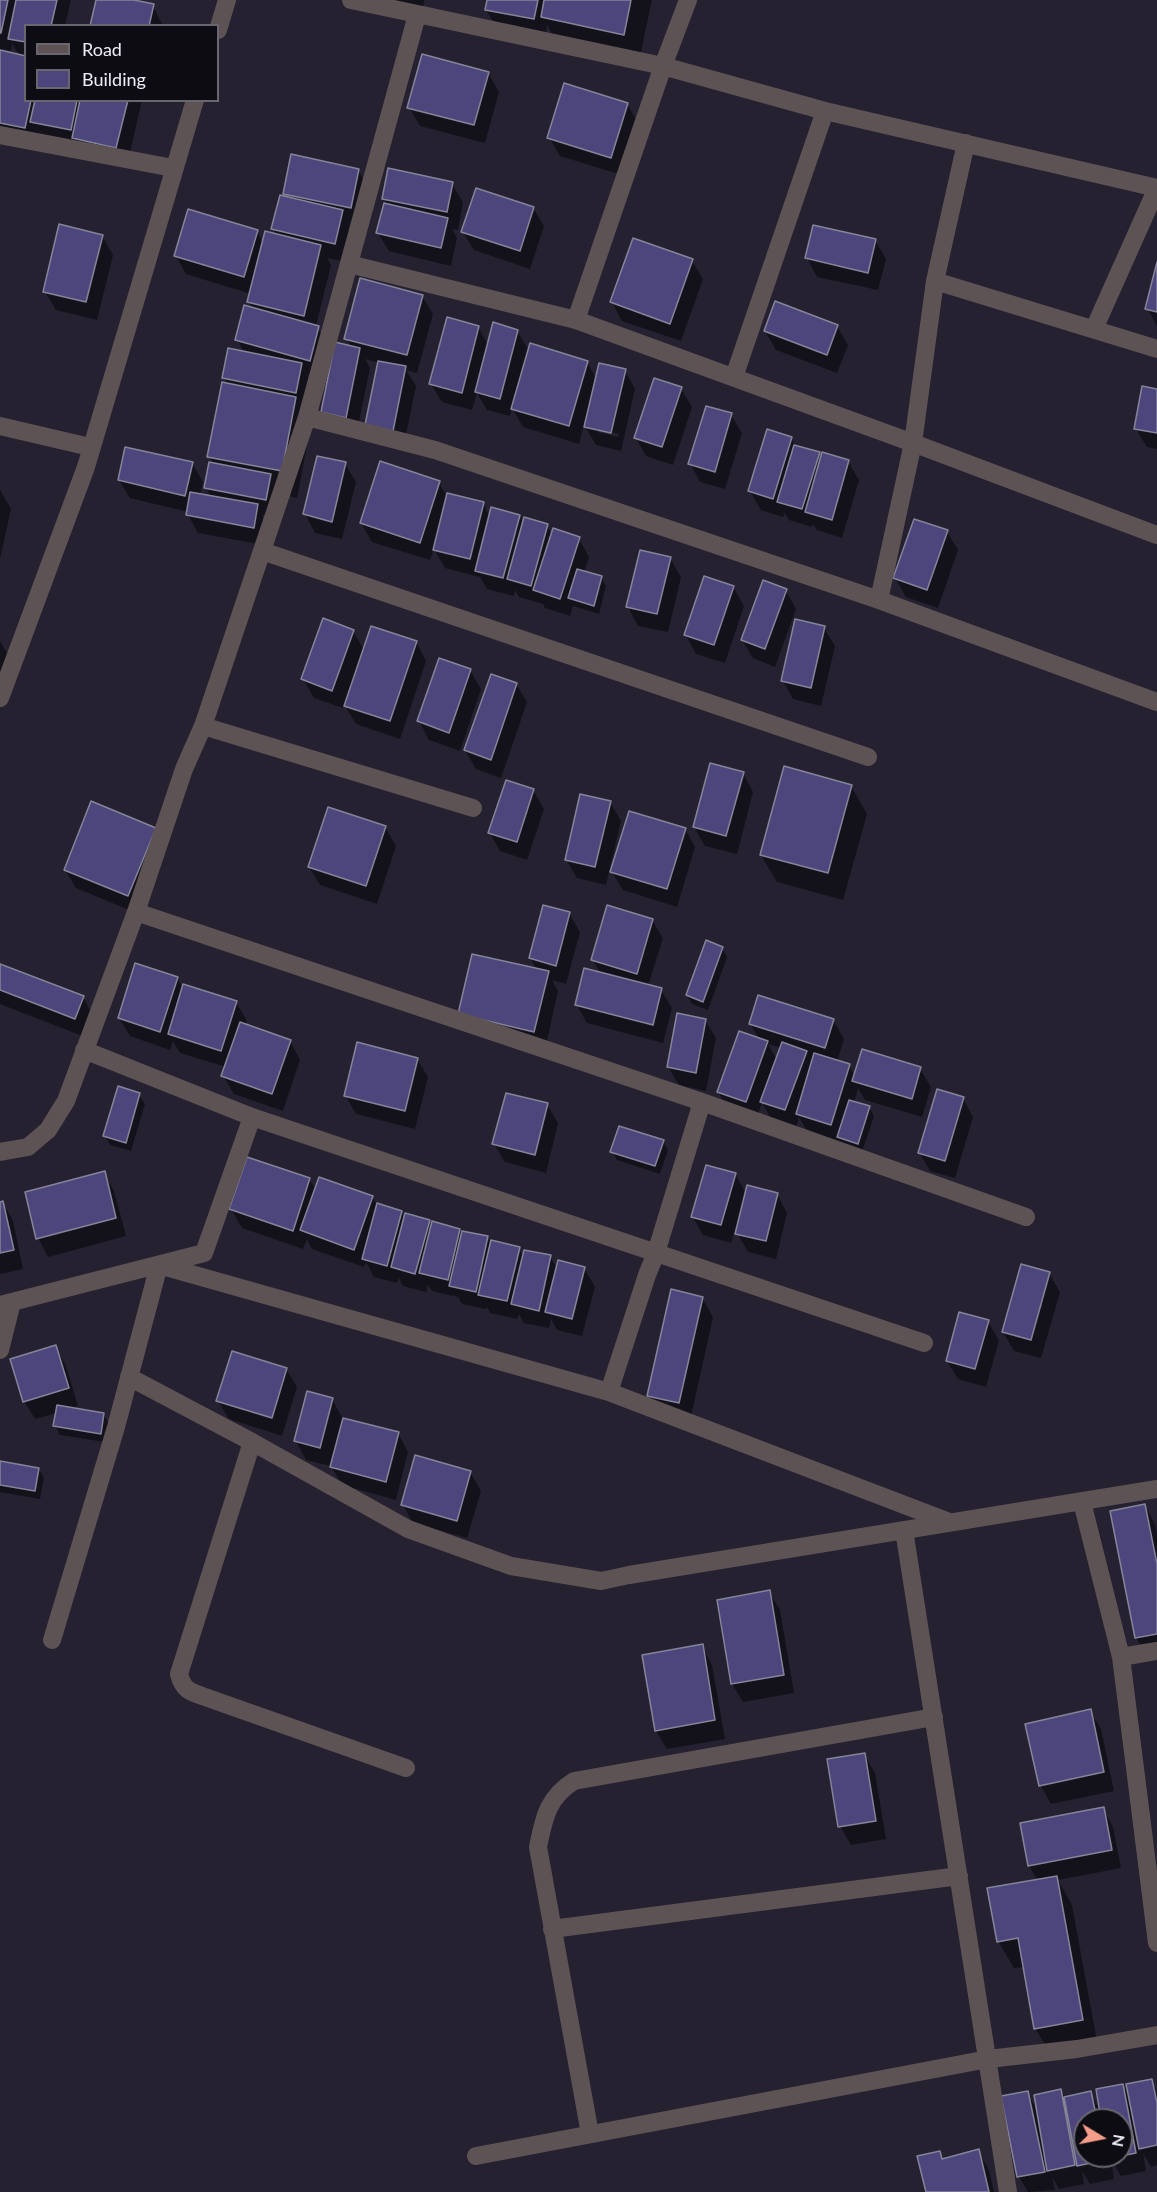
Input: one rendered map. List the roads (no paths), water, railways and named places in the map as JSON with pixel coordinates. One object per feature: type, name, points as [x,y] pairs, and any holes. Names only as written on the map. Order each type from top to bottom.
[{"type":"street","points":[[219,27],[227,0]]},
{"type":"street","points":[[351,0],[663,66],[825,111],[1157,188],[1094,328]]},
{"type":"street","points":[[576,320],[688,0]]},
{"type":"street","points":[[0,1152],[28,1147],[48,1130],[66,1101],[136,912],[184,769],[203,726],[307,417],[417,15]]},
{"type":"street","points":[[0,698],[86,467],[90,447],[194,102]]},
{"type":"street","points":[[734,377],[825,111]]},
{"type":"street","points":[[0,135],[173,168]]},
{"type":"street","points":[[879,600],[913,443],[935,281],[966,143]]},
{"type":"street","points":[[349,264],[576,320],[1157,535]]},
{"type":"street","points":[[935,281],[1157,349]]},
{"type":"street","points":[[307,417],[435,450],[879,600],[1157,702]]},
{"type":"street","points":[[0,426],[90,447]]},
{"type":"street","points":[[262,550],[868,757]]},
{"type":"street","points":[[203,726],[473,808]]},
{"type":"street","points":[[136,912],[702,1102],[1026,1217]]},
{"type":"street","points":[[84,1050],[252,1117],[924,1343]]},
{"type":"street","points":[[609,1392],[656,1253],[702,1102]]},
{"type":"street","points":[[0,1350],[6,1303],[204,1253],[252,1117]]},
{"type":"street","points":[[52,1640],[116,1427],[159,1265]]},
{"type":"street","points":[[159,1265],[609,1392],[951,1522]]},
{"type":"street","points":[[129,1377],[408,1529],[511,1566],[601,1581],[1157,1489]]},
{"type":"street","points":[[252,1442],[179,1674],[182,1684],[186,1690],[406,1768]]},
{"type":"street","points":[[1082,1502],[1121,1657],[1151,1857],[1157,1943]]},
{"type":"street","points":[[904,1530],[1008,2192]]},
{"type":"street","points":[[1121,1657],[1157,1651]]},
{"type":"street","points":[[590,2134],[538,1847],[546,1811],[562,1789],[574,1781],[934,1718]]},
{"type":"street","points":[[552,1929],[959,1876]]},
{"type":"street","points":[[476,2156],[988,2059],[1077,2049],[1157,2035]]}]
